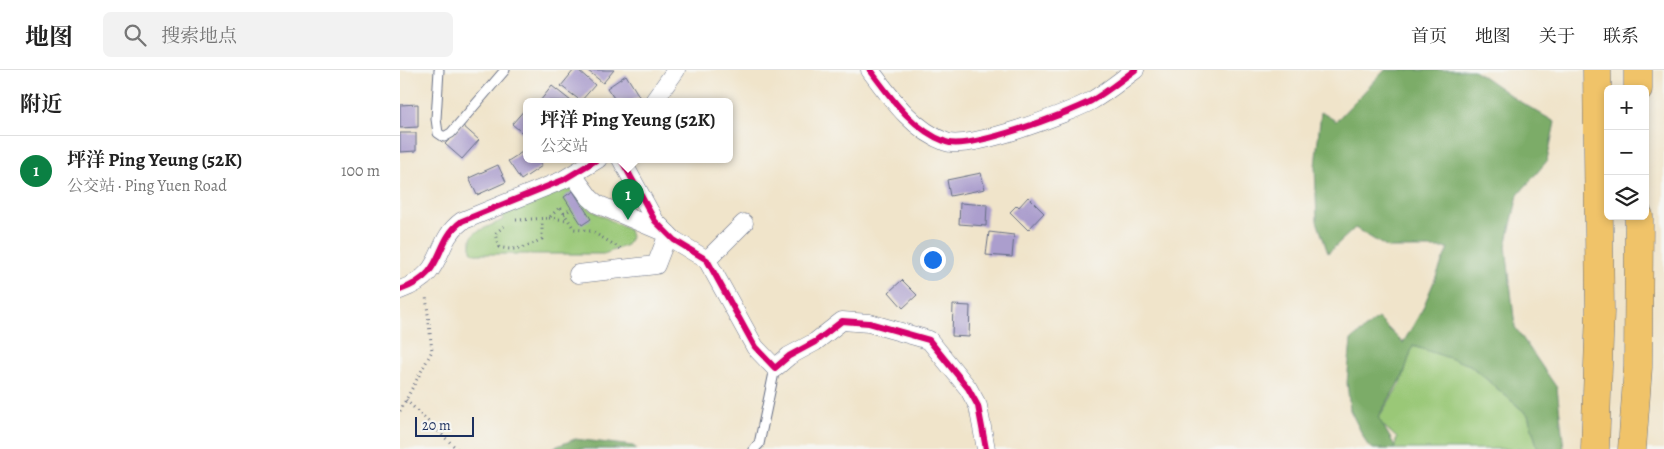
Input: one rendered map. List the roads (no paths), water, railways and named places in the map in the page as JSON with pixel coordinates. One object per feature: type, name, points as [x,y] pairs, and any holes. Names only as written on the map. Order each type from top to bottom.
[{"type":"highway","points":[[1595,449],[1600,311],[1597,70]]},
{"type":"highway","points":[[1638,70],[1638,85]]},
{"type":"highway","points":[[1632,449],[1638,368],[1640,220]]},
{"type":"street","points":[[656,98],[676,70]]},
{"type":"street","points":[[870,70],[908,117],[928,134],[949,144],[985,140],[1063,113],[1091,101],[1135,70]]},
{"type":"street","points":[[400,290],[424,278],[434,265],[450,234],[462,221],[573,175],[592,163]]},
{"type":"street","points":[[623,163],[655,220],[668,234],[698,256],[707,260],[755,347],[775,368],[789,356],[816,342],[842,322],[869,323],[929,340],[968,388],[978,406],[986,449]]},
{"type":"street","points":[[573,175],[590,198],[597,204],[668,234]]},
{"type":"street","points":[[707,260],[744,223]]},
{"type":"street","points":[[578,274],[656,265],[668,234]]},
{"type":"lane","points":[[439,70],[436,119],[438,132],[444,137],[451,133],[505,70]]},
{"type":"lane","points":[[754,449],[759,444],[775,368]]},
{"type":"place","name":"坪洋 Ping Yeung (52K)","points":[[628,220]]}]
